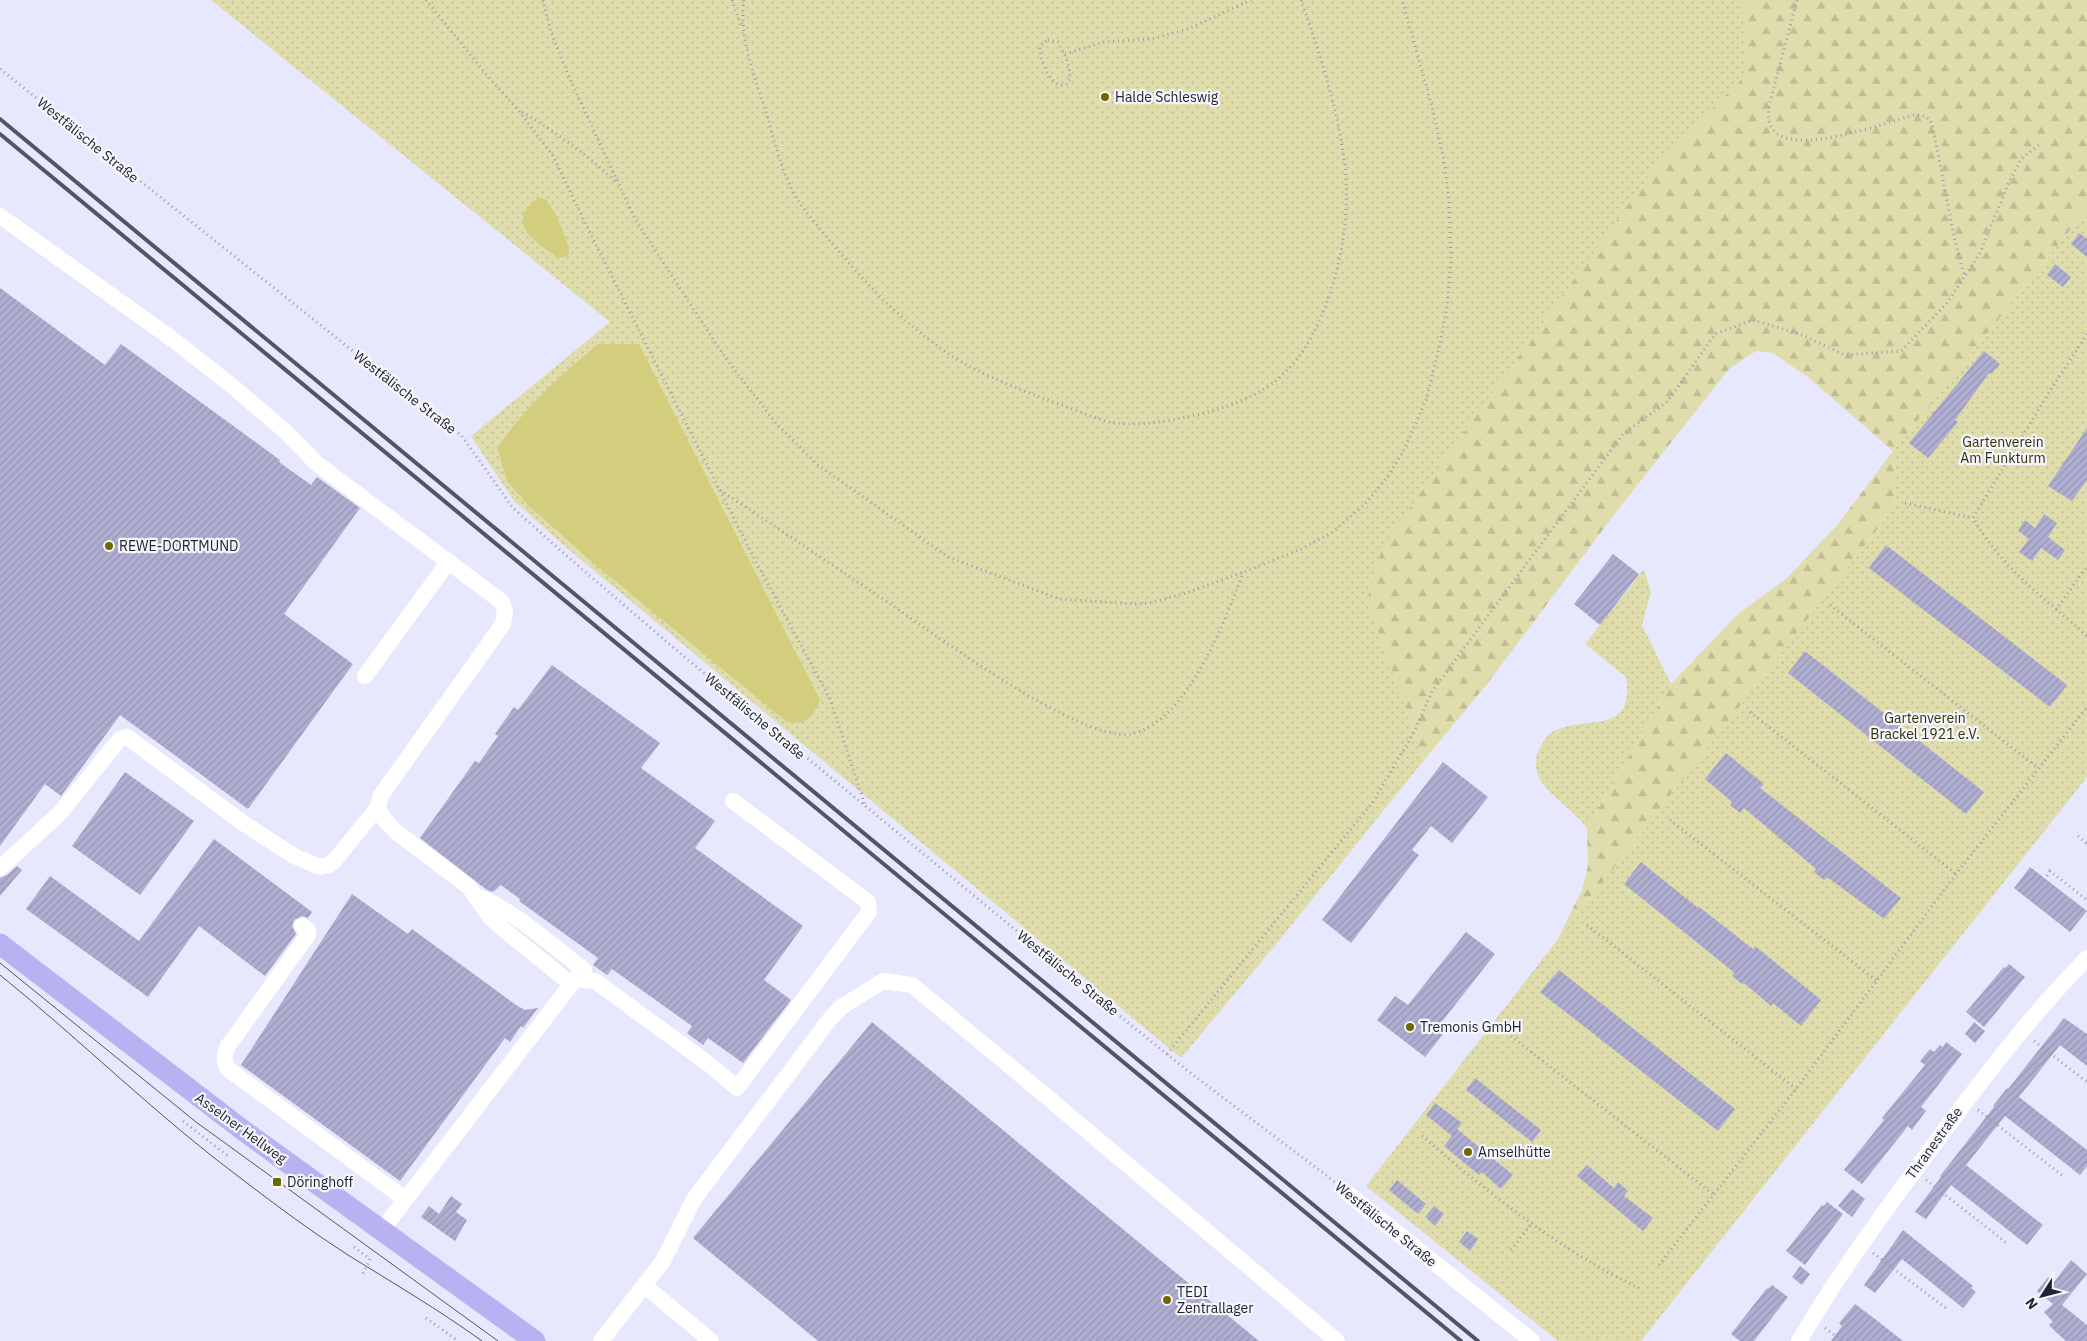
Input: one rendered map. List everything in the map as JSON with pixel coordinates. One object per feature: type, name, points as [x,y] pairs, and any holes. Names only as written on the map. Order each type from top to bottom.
[{"type":"main road","name":"Asselner Hellweg","points":[[0,944],[200,1098],[535,1341]]},
{"type":"street","points":[[0,216],[175,341],[265,414],[316,463],[502,602],[506,612],[503,624],[381,795],[378,807],[329,865],[320,867],[294,856],[242,823],[127,737],[120,739],[60,813],[0,868]]},
{"type":"street","points":[[365,676],[449,561]]},
{"type":"street","points":[[378,807],[383,818],[395,831],[478,896],[507,912],[577,978],[595,981],[710,1065],[737,1088],[869,912],[868,902],[733,801]]},
{"type":"street","points":[[302,926],[308,930],[308,934],[292,958],[280,963],[224,1053],[224,1062],[232,1073],[405,1199]]},
{"type":"street","name":"Thranestraße","points":[[1799,1341],[1861,1244],[1966,1100],[2048,999],[2087,958]]},
{"type":"street","points":[[382,1230],[577,978]]},
{"type":"street","points":[[601,1341],[664,1261],[694,1199],[806,1050],[841,1007],[883,981],[912,985],[1337,1341]]},
{"type":"street","name":"Westfälische Straße","points":[[1346,1192],[1532,1341]]},
{"type":"street","points":[[645,1286],[711,1341]]},
{"type":"path","points":[[426,0],[486,74],[519,111],[553,156],[762,574],[830,699],[865,807]]},
{"type":"path","points":[[543,0],[551,32],[569,77],[635,219],[724,356],[775,422],[818,465],[948,557],[1060,599],[1118,603],[1149,603],[1183,594],[1301,549],[1333,532],[1368,501],[1388,476],[1405,448],[1426,400],[1447,306],[1451,259],[1449,201],[1444,161],[1432,106],[1402,0]]},
{"type":"path","points":[[732,0],[743,31],[784,171],[796,197],[849,264],[892,308],[923,335],[973,368],[1018,390],[1110,422],[1144,423],[1187,417],[1234,405],[1266,388],[1287,373],[1303,352],[1317,328],[1333,290],[1346,220],[1345,167],[1328,80],[1301,0]]},
{"type":"path","points":[[743,31],[744,0]]},
{"type":"path","points":[[1065,54],[1104,42],[1152,39],[1188,29],[1250,0]]},
{"type":"path","points":[[1797,0],[1770,106],[1768,118],[1772,130],[1786,138],[1810,141],[1825,140],[1914,115],[1923,115],[1929,118],[1932,123],[1955,240],[1964,275]]},
{"type":"path","points":[[1052,40],[1058,42],[1065,54],[1070,77],[1068,82],[1060,85],[1055,82],[1045,68],[1040,46],[1044,42],[1052,40]]},
{"type":"path","name":"Westfälische Straße","points":[[0,69],[408,395],[454,428],[479,458],[506,499],[523,518],[681,654],[1167,1054],[1314,1165],[1346,1192]]},
{"type":"path","points":[[519,111],[568,141],[617,183]]},
{"type":"path","points":[[1167,1054],[1374,802],[1414,732],[1433,690],[1623,434],[1668,401],[1715,334],[1753,320],[1802,336],[1845,355],[1901,351],[1947,303],[1980,253],[2009,182],[2021,159],[2040,144]]},
{"type":"path","points":[[1973,518],[2005,463],[2087,334]]},
{"type":"path","points":[[720,490],[979,665],[1039,702],[1095,729],[1129,734],[1149,726],[1171,708],[1194,680],[1220,633],[1244,572]]},
{"type":"path","points":[[1905,503],[1973,518],[1983,536],[2009,566],[2087,636]]},
{"type":"path","points":[[2056,610],[2087,566]]},
{"type":"path","points":[[1830,605],[2038,768]]},
{"type":"path","points":[[1659,1265],[1796,1089],[1956,874],[2087,707]]},
{"type":"path","points":[[1750,712],[1956,874]]},
{"type":"path","points":[[1670,820],[1877,981]]},
{"type":"path","points":[[2078,836],[2087,844]]},
{"type":"path","points":[[2047,876],[2050,871],[2087,900]]},
{"type":"path","points":[[2074,897],[2077,892]]},
{"type":"path","points":[[1587,925],[1796,1089]]},
{"type":"path","points":[[2022,1031],[2087,1082]]},
{"type":"path","points":[[1507,1034],[1714,1195]]},
{"type":"path","points":[[1966,1100],[2063,1176]]},
{"type":"path","points":[[183,1121],[229,1157]]},
{"type":"path","points":[[1422,1136],[1472,1179],[1532,1223],[1612,1275],[1639,1288]]},
{"type":"path","points":[[1914,1170],[2008,1244]]},
{"type":"path","points":[[1511,1250],[1532,1223]]},
{"type":"path","points":[[1861,1244],[1947,1309]]},
{"type":"path","points":[[354,1247],[370,1259],[363,1274]]},
{"type":"path","points":[[426,1318],[458,1341]]},
{"type":"path","points":[[1812,1318],[1843,1341]]},
{"type":"green space","points":[[211,0],[1742,0],[1746,76],[1658,163],[1367,600],[1424,760],[1282,937],[1181,1058],[568,549],[514,501],[471,436],[610,322]]},
{"type":"green space","points":[[1742,0],[2087,0],[2087,209],[1893,451],[1809,378],[1773,353],[1756,351],[1729,369],[1613,516],[1487,684],[1424,760],[1367,600],[1383,545],[1658,163],[1745,76]]},
{"type":"green space","name":"Gartenverein Brackel 1921 e.V.","points":[[2087,209],[2087,777],[1641,1341],[1558,1341],[1366,1186],[1896,505],[1893,451]]},
{"type":"green space","points":[[1893,451],[1896,505],[1557,941],[1582,890],[1588,866],[1587,828],[1671,684],[1738,614],[1787,578],[1838,524]]},
{"type":"green space","points":[[1644,569],[1651,592],[1642,625],[1671,684],[1587,828],[1541,781],[1536,767],[1536,759],[1543,742],[1551,733],[1564,727],[1604,721],[1615,717],[1623,709],[1627,696],[1626,677],[1585,644]]},
{"type":"shaded area","points":[[538,198],[545,199],[553,210],[567,240],[569,253],[566,257],[558,258],[533,239],[523,224],[523,216],[528,207]]},
{"type":"shaded area","points":[[598,344],[639,344],[820,700],[812,715],[805,721],[787,722],[598,567],[529,506],[507,481],[497,448],[531,406]]},
{"type":"building","points":[[2079,233],[2087,239],[2087,257],[2071,244]]},
{"type":"building","points":[[2055,264],[2071,277],[2063,287],[2047,275]]},
{"type":"building","name":"REWE-DORTMUND","points":[[0,288],[105,365],[121,344],[280,460],[279,462],[311,485],[317,477],[360,508],[284,614],[353,664],[248,809],[120,715],[61,796],[45,784],[0,846]]},
{"type":"building","points":[[1984,351],[2000,364],[1991,374],[1989,373],[1955,420],[1958,422],[1928,458],[1909,443]]},
{"type":"building","points":[[2087,428],[2087,480],[2072,501],[2048,486]]},
{"type":"building","points":[[2044,514],[2057,523],[2048,537],[2065,550],[2058,560],[2041,548],[2032,561],[2019,552],[2029,539],[2018,531],[2025,520],[2035,528]]},
{"type":"building","points":[[1886,545],[2067,685],[2050,707],[1869,568]]},
{"type":"building","points":[[1613,554],[1639,574],[1600,625],[1574,604]]},
{"type":"building","points":[[1805,651],[1984,792],[1966,814],[1788,673]]},
{"type":"building","points":[[552,665],[660,743],[641,768],[715,821],[695,848],[803,926],[764,980],[791,1000],[743,1063],[708,1038],[703,1045],[687,1033],[692,1026],[612,969],[607,975],[593,965],[598,958],[519,901],[520,899],[501,885],[493,892],[487,890],[420,838],[475,761],[479,763],[498,736],[495,734],[514,707],[518,710]]},
{"type":"building","points":[[1726,753],[1764,784],[1760,788],[1901,898],[1884,919],[1827,877],[1824,880],[1814,872],[1816,869],[1744,808],[1740,813],[1730,805],[1732,802],[1705,779]]},
{"type":"building","points":[[1443,762],[1488,797],[1452,843],[1431,826],[1412,850],[1419,855],[1351,943],[1322,920]]},
{"type":"building","points":[[125,772],[194,821],[140,895],[72,846]]},
{"type":"building","points":[[214,839],[312,912],[308,918],[302,916],[294,920],[292,926],[296,934],[265,976],[199,926],[148,997],[26,909],[50,876],[139,941]]},
{"type":"building","points":[[1641,862],[1753,949],[1755,946],[1821,1000],[1801,1026],[1773,1003],[1771,1006],[1744,983],[1742,984],[1732,976],[1735,973],[1624,884]]},
{"type":"building","points":[[17,866],[22,870],[0,896],[0,878],[7,875]]},
{"type":"building","points":[[2030,867],[2087,911],[2070,932],[2014,888]]},
{"type":"building","points":[[352,894],[408,934],[412,929],[516,1005],[525,1010],[538,1008],[523,1028],[521,1026],[510,1042],[505,1038],[400,1181],[241,1065]]},
{"type":"building","points":[[1466,932],[1495,954],[1437,1028],[1444,1033],[1425,1057],[1377,1020],[1395,996],[1408,1005]]},
{"type":"building","points":[[2009,964],[2025,977],[1984,1027],[1966,1012],[2004,967]]},
{"type":"building","points":[[1559,970],[1735,1109],[1718,1131],[1540,992]]},
{"type":"building","points":[[2064,1018],[2087,1034],[2087,1066],[2060,1045],[2019,1097],[2087,1150],[2087,1166],[2080,1175],[2005,1116],[1966,1165],[2043,1225],[2027,1245],[1951,1185],[1926,1219],[1915,1212],[1993,1106]]},
{"type":"building","points":[[872,1022],[1259,1341],[818,1341],[693,1238]]},
{"type":"building","points":[[1974,1022],[1985,1031],[1975,1043],[1965,1034]]},
{"type":"building","points":[[1946,1042],[1962,1054],[1921,1107],[1926,1111],[1912,1130],[1908,1126],[1862,1184],[1844,1170],[1884,1120],[1882,1118],[1925,1065],[1920,1061],[1930,1049],[1934,1052],[1940,1045],[1943,1047]]},
{"type":"building","points":[[1475,1078],[1541,1130],[1532,1142],[1466,1090]]},
{"type":"building","points":[[1435,1103],[1462,1123],[1452,1136],[1426,1115]]},
{"type":"building","name":"Amselhütte","points":[[1457,1129],[1513,1175],[1501,1189],[1482,1172],[1479,1175],[1444,1146]]},
{"type":"building","points":[[1587,1165],[1614,1188],[1618,1182],[1628,1191],[1624,1196],[1653,1218],[1643,1231],[1577,1176]]},
{"type":"building","points":[[1397,1180],[1426,1204],[1418,1214],[1389,1190]]},
{"type":"building","points":[[1852,1189],[1865,1199],[1852,1217],[1838,1206]]},
{"type":"building","points":[[451,1196],[462,1204],[456,1212],[467,1220],[455,1241],[421,1217],[429,1206],[439,1214]]},
{"type":"building","points":[[1827,1202],[1843,1214],[1805,1265],[1786,1251],[1822,1205],[1824,1206]]},
{"type":"building","points":[[1434,1206],[1444,1214],[1435,1226],[1425,1217]]},
{"type":"building","points":[[1903,1230],[1973,1286],[1971,1288],[1976,1292],[1963,1308],[1902,1259],[1875,1293],[1864,1285]]},
{"type":"building","points":[[1467,1231],[1478,1239],[1470,1251],[1459,1242]]},
{"type":"building","points":[[2071,1260],[2087,1274],[2062,1305],[2087,1325],[2087,1341],[2066,1341],[2049,1325],[2053,1322],[2044,1312],[2053,1304],[2037,1291],[2048,1277],[2054,1282]]},
{"type":"building","points":[[1800,1266],[1810,1274],[1802,1285],[1792,1277]]},
{"type":"building","points":[[1772,1285],[1788,1297],[1754,1341],[1740,1341],[1731,1334],[1767,1288]]},
{"type":"building","points":[[1855,1304],[1903,1341],[1831,1341],[1842,1326],[1839,1323]]},
{"type":"tram line","points":[[0,963],[196,1122],[498,1341]]},
{"type":"tram line","points":[[0,975],[181,1131],[256,1190],[335,1246],[482,1341]]},
{"type":"railway","points":[[0,119],[1478,1341]]},
{"type":"railway","points":[[0,134],[1461,1341]]},
{"type":"place","name":"Halde Schleswig","points":[[1105,97]]},
{"type":"place","name":"REWE-DORTMUND","points":[[109,546]]},
{"type":"place","name":"Tremonis GmbH","points":[[1410,1027]]},
{"type":"place","name":"Amselhütte","points":[[1468,1152]]},
{"type":"place","name":"Döringhoff","points":[[277,1182]]},
{"type":"place","name":"TEDI Zentrallager","points":[[1167,1300]]},
{"type":"park label","name":"Gartenverein Am Funkturm","points":[[2003,450]]}]
